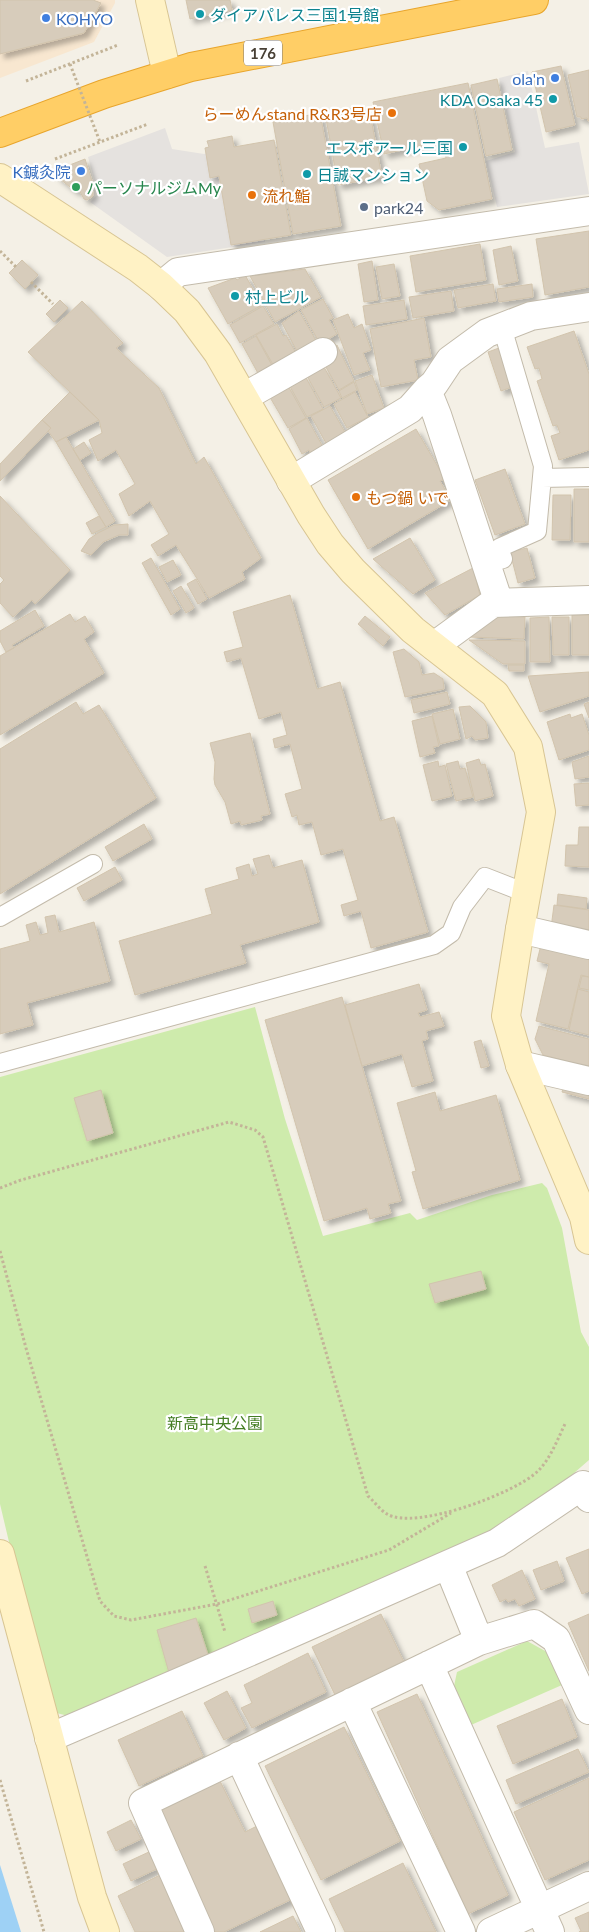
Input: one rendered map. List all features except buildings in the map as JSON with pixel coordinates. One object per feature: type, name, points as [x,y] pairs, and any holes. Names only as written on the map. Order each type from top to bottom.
[{"type":"highway","name":"176","points":[[0,134],[104,94],[167,74],[215,62],[534,0]]},
{"type":"street","points":[[150,0],[167,74]]},
{"type":"street","points":[[0,178],[123,257],[161,286],[186,311],[208,338],[244,397],[291,481],[340,558],[406,623],[495,694],[528,747],[541,812],[506,1016],[520,1065],[584,1217],[589,1240]]},
{"type":"street","points":[[161,286],[178,272],[589,211]]},
{"type":"street","points":[[291,481],[410,409],[434,384],[450,360],[487,333],[531,316],[589,307]]},
{"type":"street","points":[[244,397],[323,352]]},
{"type":"street","points":[[427,390],[499,603]]},
{"type":"street","points":[[434,646],[493,603],[589,600]]},
{"type":"street","points":[[520,929],[589,945]]},
{"type":"street","points":[[520,1065],[589,1081]]},
{"type":"street","points":[[49,1738],[497,1543],[583,1485],[589,1498]]},
{"type":"street","points":[[0,1554],[92,1897],[105,1932]]},
{"type":"street","points":[[448,1565],[479,1641]]},
{"type":"street","points":[[200,1932],[142,1803],[479,1641],[534,1624],[556,1639],[589,1710]]},
{"type":"street","points":[[430,1665],[545,1920]]},
{"type":"street","points":[[352,1702],[461,1932]]},
{"type":"street","points":[[240,1756],[321,1932]]},
{"type":"street","points":[[491,1932],[545,1920],[589,1886]]},
{"type":"lane","points":[[486,564],[504,559],[499,548],[537,531],[543,466],[502,327]]},
{"type":"lane","points":[[542,478],[589,477]]},
{"type":"lane","points":[[0,917],[93,864]]},
{"type":"lane","points":[[0,1063],[434,946],[451,933],[462,907],[485,878],[526,893]]},
{"type":"path","points":[[26,81],[118,45]]},
{"type":"path","points":[[70,64],[100,142]]},
{"type":"path","points":[[56,159],[148,124]]},
{"type":"path","points":[[0,251],[16,267]]},
{"type":"path","points":[[31,282],[53,304]]},
{"type":"path","points":[[0,1188],[229,1122],[255,1130],[263,1137],[344,1420],[368,1496],[388,1515],[405,1518],[453,1512]]},
{"type":"path","points":[[0,1251],[26,1348],[100,1600],[114,1616],[131,1620],[217,1604],[389,1550],[453,1512],[511,1488],[537,1472],[553,1449],[566,1422]]},
{"type":"path","points":[[205,1566],[233,1659]]},
{"type":"path","points":[[0,1780],[44,1932]]},
{"type":"shaded area","name":"KOHYO","points":[[0,0],[115,0],[115,3],[94,42],[0,78]]},
{"type":"shaded area","points":[[528,71],[545,148],[579,142],[589,194],[497,207],[486,161],[515,152],[499,78]]},
{"type":"shaded area","points":[[165,128],[172,149],[204,154],[249,147],[265,242],[167,257],[90,202],[98,194],[88,157]]},
{"type":"green space","name":"新高中央公園","points":[[255,1007],[285,1119],[323,1236],[410,1213],[417,1220],[492,1195],[542,1183],[547,1188],[562,1228],[581,1332],[589,1347],[589,1460],[558,1487],[499,1528],[76,1718],[49,1711],[0,1504],[0,1077]]},
{"type":"green space","points":[[527,1641],[547,1652],[562,1685],[471,1725],[454,1686],[457,1672]]},
{"type":"water","points":[[0,1865],[21,1932],[0,1932]]},
{"type":"place","name":"ダイアパレス三国1号館","points":[[200,14]]},
{"type":"place","name":"KOHYO","points":[[46,18]]},
{"type":"place","name":"ola'n","points":[[555,78]]},
{"type":"place","name":"KDA Osaka 45","points":[[553,99]]},
{"type":"place","name":"らーめんstand R&R3号店","points":[[392,113]]},
{"type":"place","name":"エスポアール三国","points":[[463,147]]},
{"type":"place","name":"K鍼灸院","points":[[81,171]]},
{"type":"place","name":"日誠マンション","points":[[307,174]]},
{"type":"place","name":"パーソナルジムMy","points":[[76,187]]},
{"type":"place","name":"流れ鮨","points":[[252,195]]},
{"type":"place","name":"park24","points":[[364,207]]},
{"type":"place","name":"村上ビル","points":[[235,296]]},
{"type":"place","name":"もつ鍋 いで","points":[[356,497]]}]
